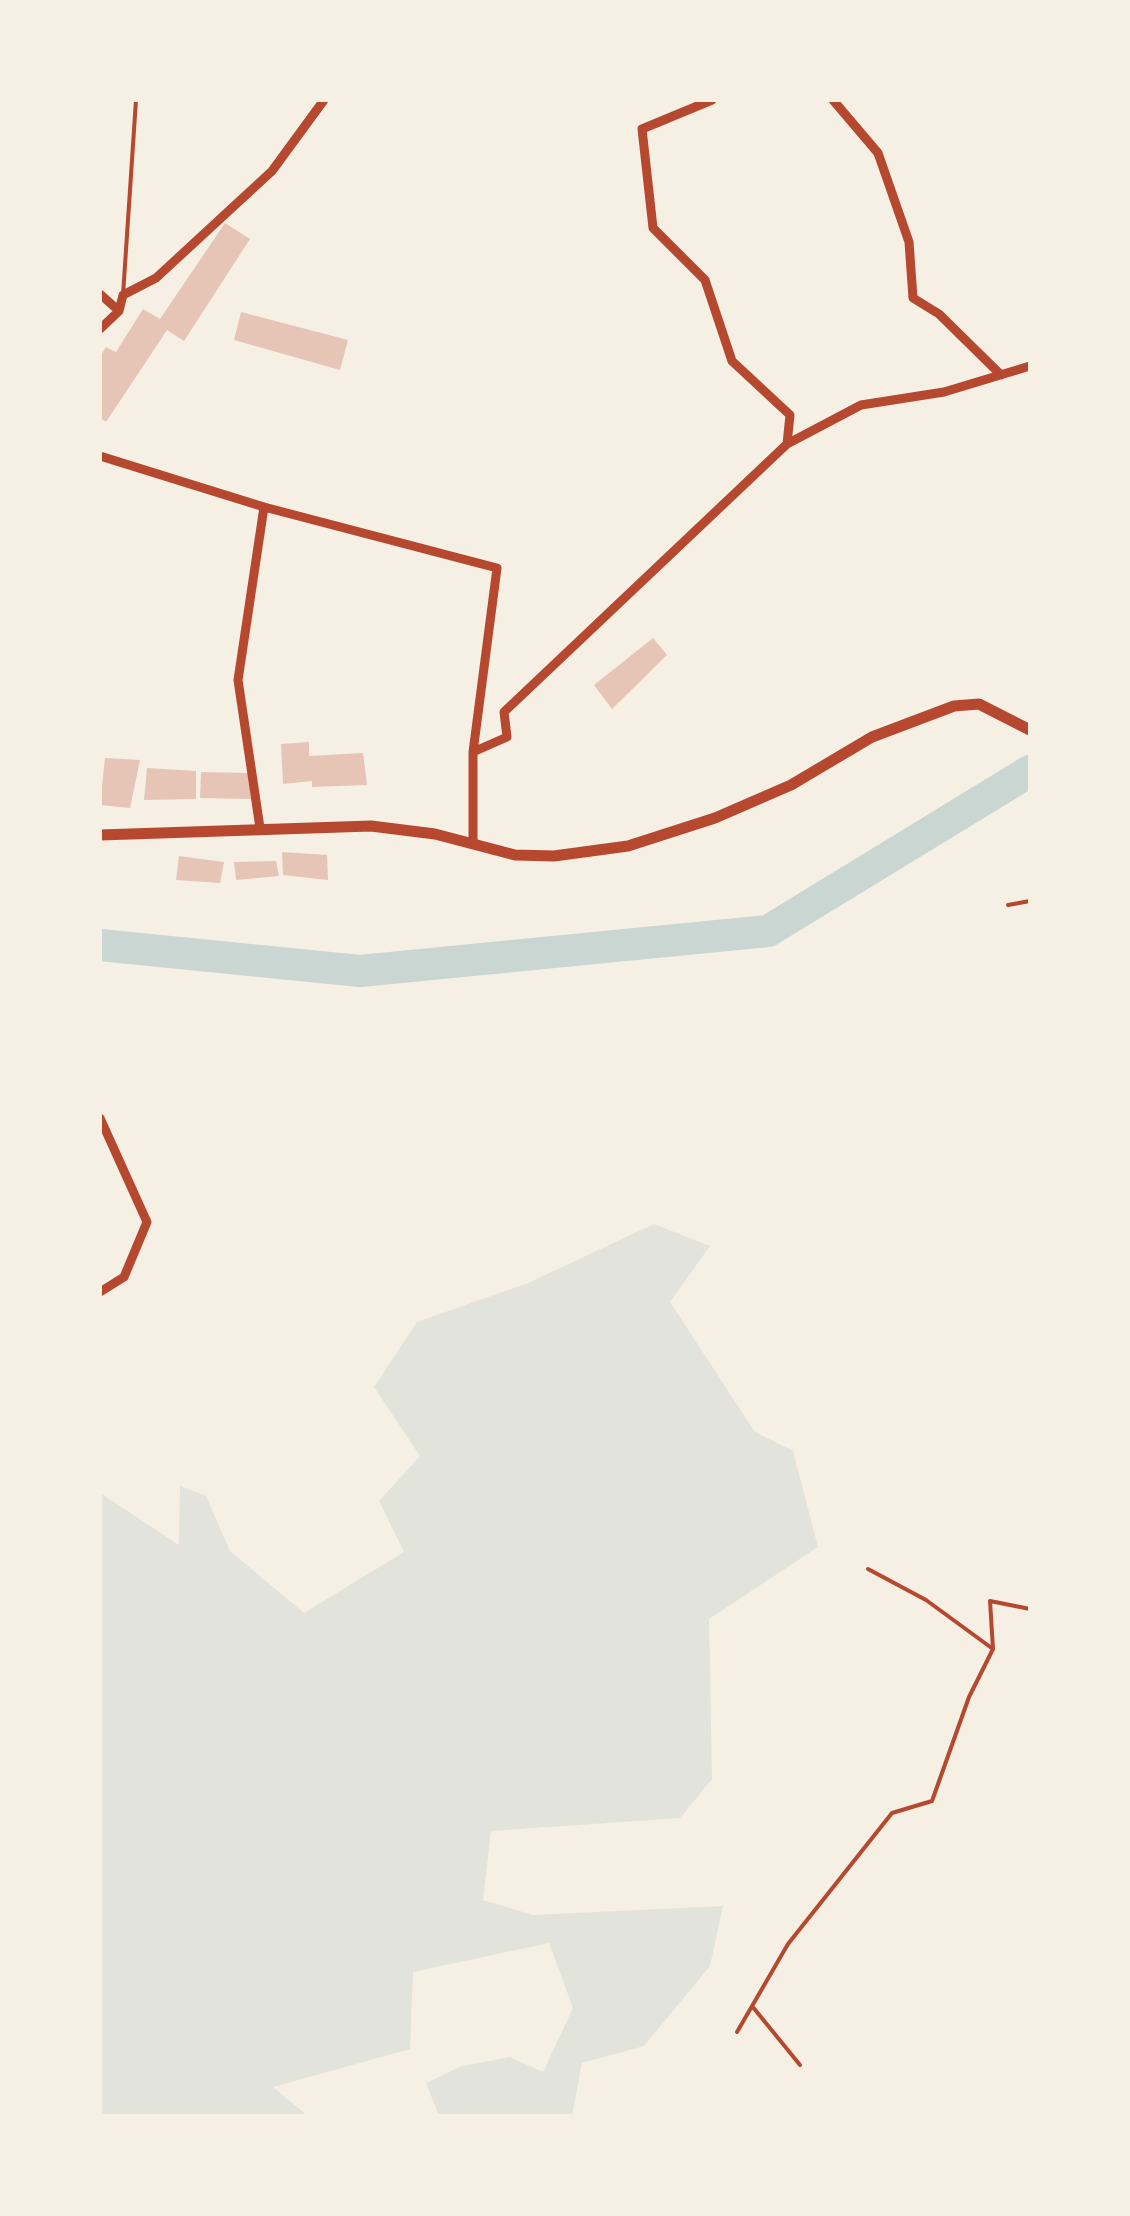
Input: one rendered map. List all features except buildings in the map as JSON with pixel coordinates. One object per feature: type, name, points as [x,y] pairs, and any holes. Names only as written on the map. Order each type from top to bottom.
[{"type":"main road","points":[[100,835],[371,826],[515,854],[554,856],[628,846],[715,818],[790,785],[872,737],[954,706],[979,704],[1030,730]]},
{"type":"street","points":[[100,329],[120,311],[122,295],[156,278],[272,170],[324,100]]},
{"type":"street","points":[[712,100],[642,129],[653,228],[705,280],[732,361],[790,415],[787,444]]},
{"type":"street","points":[[833,100],[878,154],[909,242],[913,298],[940,314],[1000,375]]},
{"type":"street","points":[[100,294],[120,311]]},
{"type":"street","points":[[473,752],[507,737],[504,712],[787,444],[861,405],[944,392],[1030,366]]},
{"type":"street","points":[[100,456],[264,507],[497,568],[473,752],[474,844]]},
{"type":"street","points":[[260,828],[238,680],[264,507]]},
{"type":"street","points":[[100,1118],[148,1222],[124,1278],[100,1292]]},
{"type":"lane","points":[[122,295],[136,100]]},
{"type":"lane","points":[[1008,905],[1030,901]]},
{"type":"lane","points":[[868,1569],[926,1600],[993,1648]]},
{"type":"lane","points":[[737,2032],[788,1944],[892,1813],[932,1801],[969,1697],[993,1648],[990,1601],[1030,1609]]},
{"type":"lane","points":[[752,2006],[800,2065]]},
{"type":"shaded area","points":[[654,1224],[710,1246],[670,1302],[755,1432],[793,1451],[818,1547],[709,1619],[712,1779],[680,1818],[491,1831],[483,1900],[533,1915],[723,1906],[710,1966],[644,2046],[582,2063],[572,2116],[439,2116],[426,2083],[462,2066],[510,2057],[543,2072],[573,2008],[549,1943],[413,1972],[410,2049],[273,2087],[308,2116],[100,2116],[100,1493],[179,1545],[180,1486],[206,1496],[230,1551],[304,1613],[404,1552],[379,1501],[420,1456],[374,1387],[417,1322],[528,1283]]},
{"type":"waterway","points":[[100,945],[360,971],[768,931],[1030,771]]}]
